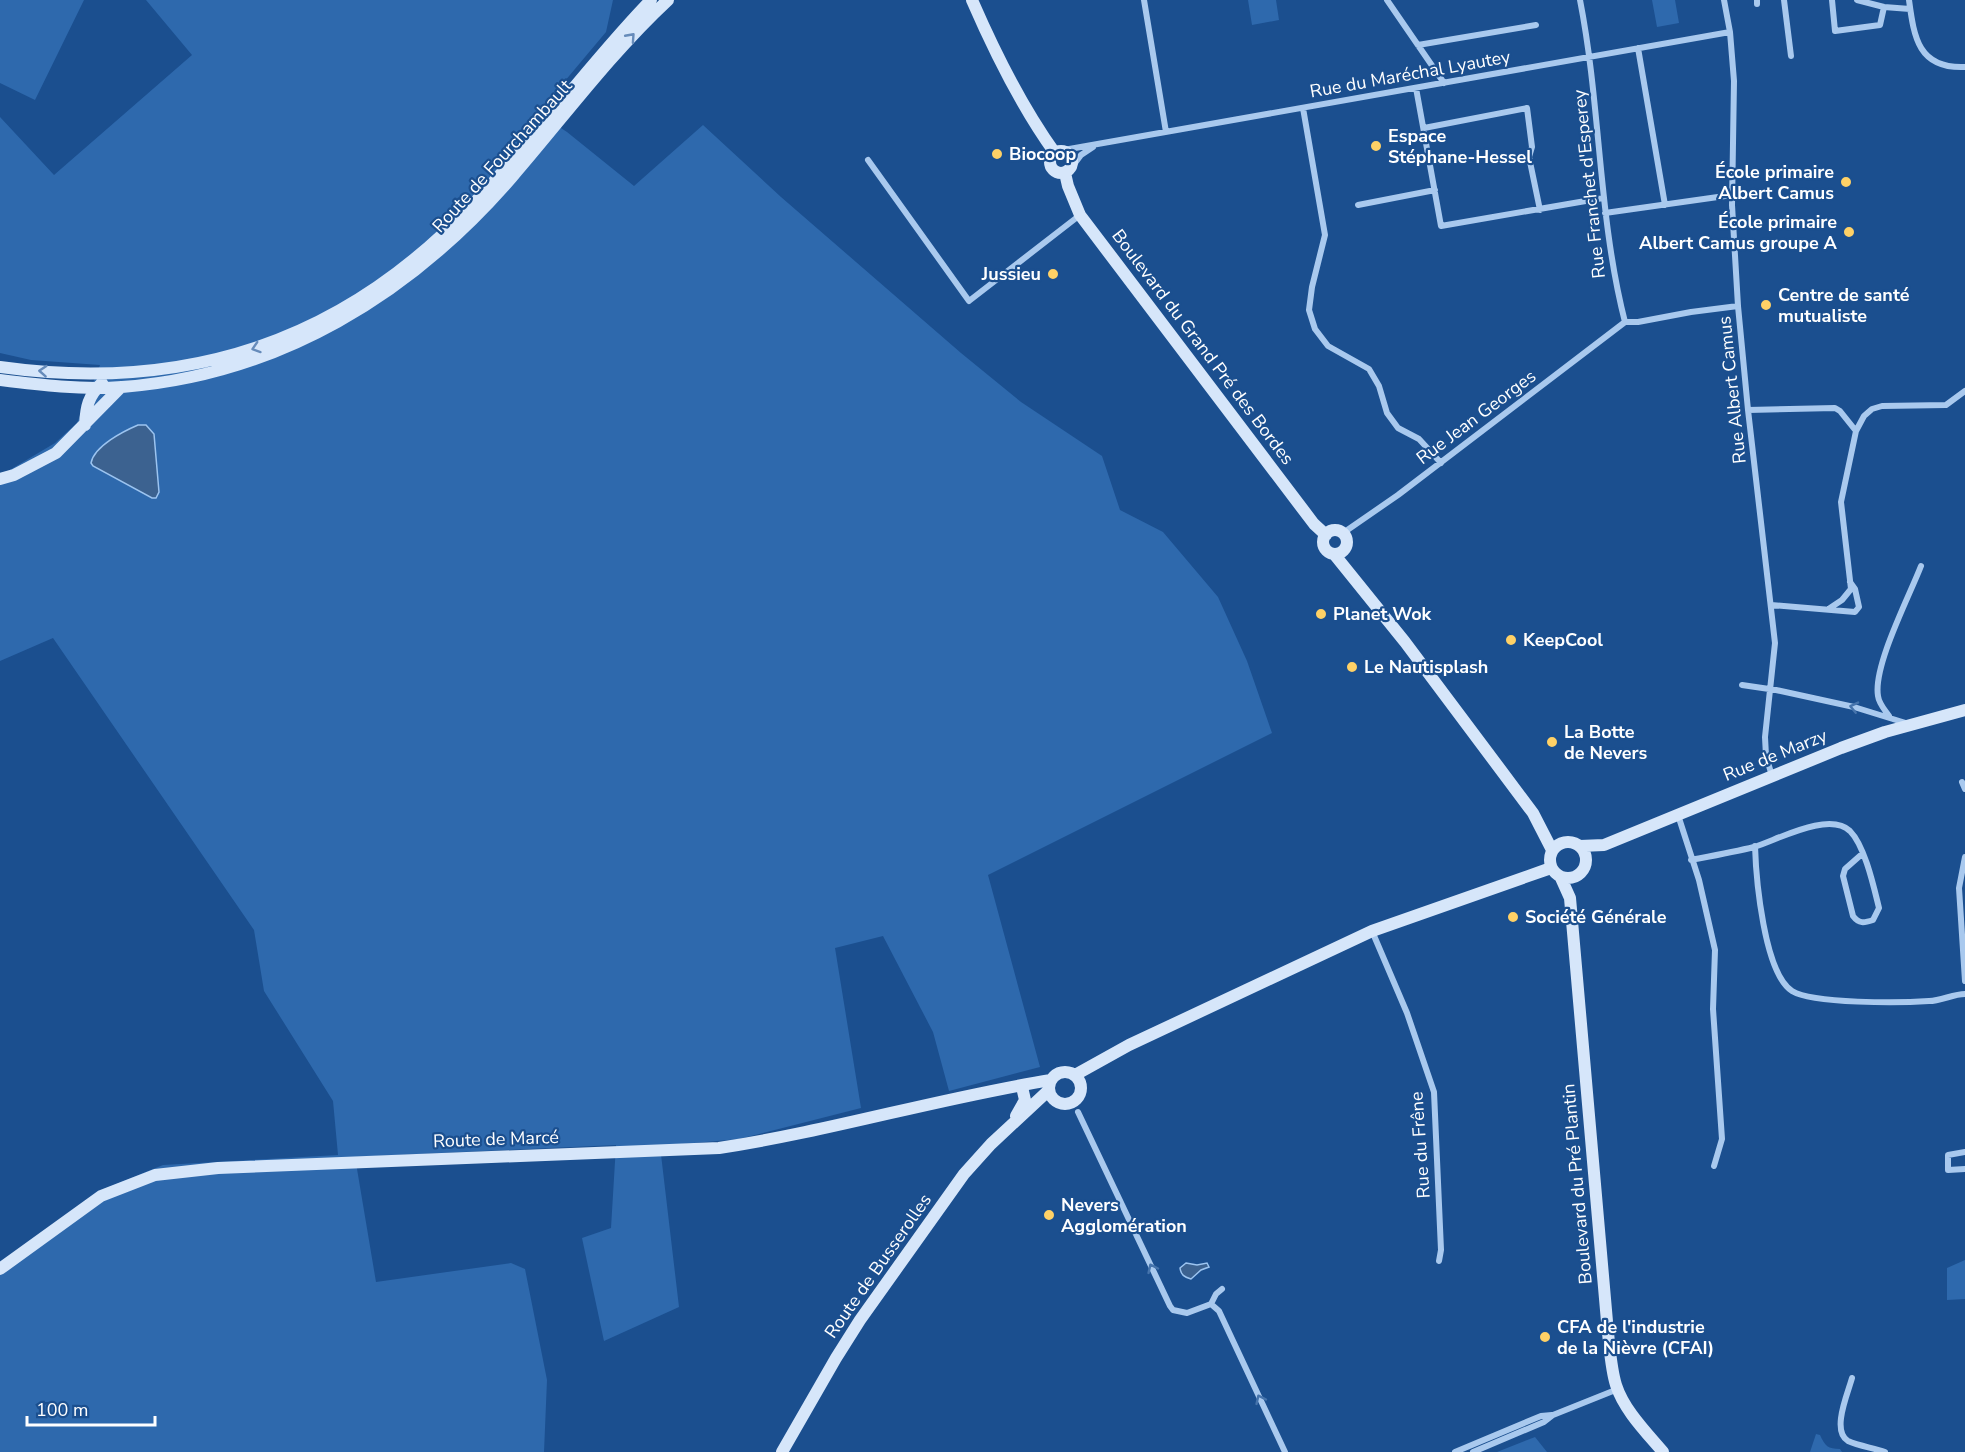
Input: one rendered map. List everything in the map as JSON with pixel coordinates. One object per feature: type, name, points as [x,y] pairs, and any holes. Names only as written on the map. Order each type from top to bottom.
[{"type":"main road","points":[[0,367],[107,374],[190,366],[275,342],[324,320],[377,288],[440,238],[473,205],[618,34],[651,0]]},
{"type":"main road","name":"Route de Fourchambault","points":[[0,380],[69,387],[121,387],[204,375],[267,356],[331,326],[377,299],[441,250],[512,178],[627,41],[668,0]]},
{"type":"main road","points":[[972,0],[1033,123],[1057,152],[1069,154],[1072,160],[1068,170],[1058,174],[1052,170],[1049,162],[1057,152]]},
{"type":"main road","name":"Boulevard du Grand Pré des Bordes","points":[[1068,170],[1068,186],[1080,215],[1314,524],[1326,535]]},
{"type":"main road","points":[[85,425],[86,405],[97,387],[105,381],[149,377],[190,366]]},
{"type":"main road","points":[[83,374],[103,394],[106,402]]},
{"type":"main road","points":[[69,387],[86,405]]},
{"type":"main road","points":[[0,479],[14,475],[56,453],[121,387]]},
{"type":"main road","points":[[1336,530],[1343,533],[1347,540],[1340,550],[1328,551],[1324,545],[1326,535],[1336,530]]},
{"type":"main road","points":[[1340,550],[1348,568],[1533,813],[1564,842],[1580,846],[1586,855],[1586,861],[1585,867],[1578,876],[1561,878],[1551,868],[1549,862],[1552,850],[1533,813]]},
{"type":"main road","name":"Rue de Marzy","points":[[1586,861],[1604,845],[1841,748],[1910,724],[1965,710]]},
{"type":"main road","points":[[1552,850],[1564,842]]},
{"type":"main road","name":"Rue de Marzy","points":[[1580,846],[1604,845]]},
{"type":"main road","points":[[1051,1090],[1063,1104],[1112,1055],[1140,1040],[1372,931],[1551,868]]},
{"type":"main road","name":"Boulevard du Pré Plantin","points":[[1570,898],[1578,876]]},
{"type":"main road","name":"Boulevard du Pré Plantin","points":[[1561,878],[1570,898],[1608,1333],[1618,1389],[1636,1419],[1663,1452]]},
{"type":"main road","name":"Route de Marcé","points":[[0,1269],[101,1196],[155,1175],[218,1168],[719,1148],[771,1140],[1018,1087],[1051,1090],[1062,1072],[1075,1090]]},
{"type":"main road","points":[[1010,1126],[1025,1100],[1018,1087]]},
{"type":"main road","name":"Route de Busserolles","points":[[782,1452],[860,1320],[964,1174],[1010,1126],[1051,1090]]},
{"type":"main road","points":[[1075,1090],[1078,1112]]},
{"type":"street","points":[[1144,0],[1166,132]]},
{"type":"street","points":[[1387,0],[1444,83]]},
{"type":"street","name":"Rue Franchet d'Esperey","points":[[1580,0],[1590,57],[1605,213],[1616,286],[1625,322]]},
{"type":"street","name":"Rue Albert Camus","points":[[1724,0],[1730,32],[1734,81],[1732,195],[1738,306],[1775,644],[1765,737],[1766,756],[1772,776]]},
{"type":"street","points":[[1784,0],[1791,56]]},
{"type":"street","points":[[1832,0],[1835,31],[1880,25],[1884,7]]},
{"type":"street","points":[[1857,0],[1884,7],[1910,9]]},
{"type":"street","points":[[1908,0],[1913,32],[1920,48],[1929,57],[1943,64],[1965,67]]},
{"type":"street","points":[[1418,45],[1536,26]]},
{"type":"street","name":"Rue du Maréchal Lyautey","points":[[1057,152],[1730,32]]},
{"type":"street","points":[[1638,48],[1665,205]]},
{"type":"street","points":[[1416,88],[1441,226],[1603,198]]},
{"type":"street","points":[[1303,108],[1325,235],[1311,288],[1309,310],[1315,329],[1328,346],[1369,369],[1379,386],[1387,413],[1398,428],[1419,439],[1441,463]]},
{"type":"street","points":[[1424,128],[1527,108],[1532,147],[1529,157],[1540,210]]},
{"type":"street","points":[[1068,170],[1096,144]]},
{"type":"street","points":[[868,160],[969,301],[1080,215]]},
{"type":"street","points":[[1358,205],[1435,190]]},
{"type":"street","points":[[1605,213],[1732,195]]},
{"type":"street","points":[[1625,322],[1638,322],[1738,306]]},
{"type":"street","name":"Rue Jean Georges","points":[[1343,533],[1441,463],[1625,322]]},
{"type":"street","points":[[1830,608],[1842,600],[1851,589],[1841,502],[1857,431],[1864,416],[1872,409],[1882,406],[1946,405],[1965,391]]},
{"type":"street","points":[[1748,410],[1835,408],[1857,431]]},
{"type":"street","points":[[1890,717],[1879,701],[1877,685],[1886,651],[1921,566]]},
{"type":"street","points":[[1771,604],[1855,612],[1859,607],[1855,589],[1850,582]]},
{"type":"street","points":[[1742,686],[1770,689],[1872,712],[1910,724]]},
{"type":"street","points":[[1872,712],[1879,701]]},
{"type":"street","points":[[1678,814],[1691,861],[1699,880],[1715,950],[1713,1010],[1722,1139],[1714,1166]]},
{"type":"street","points":[[1691,861],[1755,846],[1804,828],[1837,825],[1851,832],[1862,854],[1869,868],[1879,908],[1873,920],[1863,923],[1857,922],[1853,916],[1843,876],[1845,869],[1862,854]]},
{"type":"street","points":[[1755,846],[1756,882],[1765,929],[1777,975],[1790,990],[1816,999],[1905,1002],[1932,1001],[1965,994]]},
{"type":"street","points":[[1965,857],[1959,888],[1965,981]]},
{"type":"street","name":"Rue du Frêne","points":[[1372,931],[1407,1013],[1434,1092],[1442,1250],[1439,1261]]},
{"type":"street","points":[[1078,1112],[1173,1310],[1187,1313],[1211,1304],[1216,1294],[1222,1289]]},
{"type":"street","points":[[1965,1152],[1948,1155],[1948,1170],[1965,1169]]},
{"type":"street","points":[[1211,1304],[1219,1311],[1285,1452]]},
{"type":"street","points":[[1852,1378],[1840,1421],[1842,1434],[1848,1440],[1885,1452]]},
{"type":"street","points":[[1473,1452],[1544,1422],[1553,1415],[1618,1389]]},
{"type":"street","points":[[1455,1452],[1541,1416],[1553,1415]]},
{"type":"shaded area","points":[[0,0],[84,0],[35,100],[0,83]]},
{"type":"shaded area","points":[[146,0],[613,0],[606,32],[538,113],[567,132],[634,186],[703,125],[781,197],[961,353],[1021,402],[1102,456],[1120,510],[1163,532],[1218,597],[1247,661],[1272,733],[988,875],[1040,1067],[949,1091],[933,1032],[883,936],[835,948],[861,1108],[739,1139],[660,1146],[679,1307],[604,1341],[582,1238],[611,1228],[616,1145],[355,1157],[376,1282],[511,1263],[525,1269],[547,1380],[544,1452],[0,1452],[0,1262],[104,1189],[163,1165],[338,1155],[333,1101],[264,991],[254,930],[53,638],[0,661],[0,473],[8,471],[55,443],[77,423],[100,365],[31,360],[0,353],[0,117],[54,175],[192,55]]},
{"type":"shaded area","points":[[1248,0],[1276,0],[1279,20],[1252,25]]},
{"type":"shaded area","points":[[1652,0],[1675,0],[1679,23],[1657,27]]},
{"type":"shaded area","points":[[138,425],[146,425],[154,434],[159,492],[156,498],[152,498],[91,463],[103,445]]},
{"type":"shaded area","points":[[1965,1260],[1965,1299],[1947,1300],[1947,1268]]},
{"type":"shaded area","points":[[1186,1263],[1197,1265],[1207,1263],[1209,1267],[1201,1270],[1191,1279],[1183,1275],[1180,1270]]},
{"type":"shaded area","points":[[1816,1434],[1820,1435],[1827,1446],[1840,1449],[1842,1452],[1810,1452]]},
{"type":"shaded area","points":[[1535,1437],[1547,1452],[1497,1452]]},
{"type":"place","name":"Espace Stéphane-Hessel","points":[[1376,146]]},
{"type":"place","name":"Biocoop","points":[[997,154]]},
{"type":"place","name":"École primaire Albert Camus","points":[[1846,182]]},
{"type":"place","name":"École primaire Albert Camus groupe A","points":[[1849,232]]},
{"type":"place","name":"Jussieu","points":[[1053,274]]},
{"type":"place","name":"Centre de santé mutualiste","points":[[1766,305]]},
{"type":"place","name":"Planet Wok","points":[[1321,614]]},
{"type":"place","name":"KeepCool","points":[[1511,640]]},
{"type":"place","name":"Le Nautisplash","points":[[1352,667]]},
{"type":"place","name":"La Botte de Nevers","points":[[1552,742]]},
{"type":"place","name":"Société Générale","points":[[1513,917]]},
{"type":"place","name":"Nevers Agglomération","points":[[1049,1215]]},
{"type":"place","name":"CFA de l'industrie de la Nièvre (CFAI)","points":[[1545,1337]]}]
